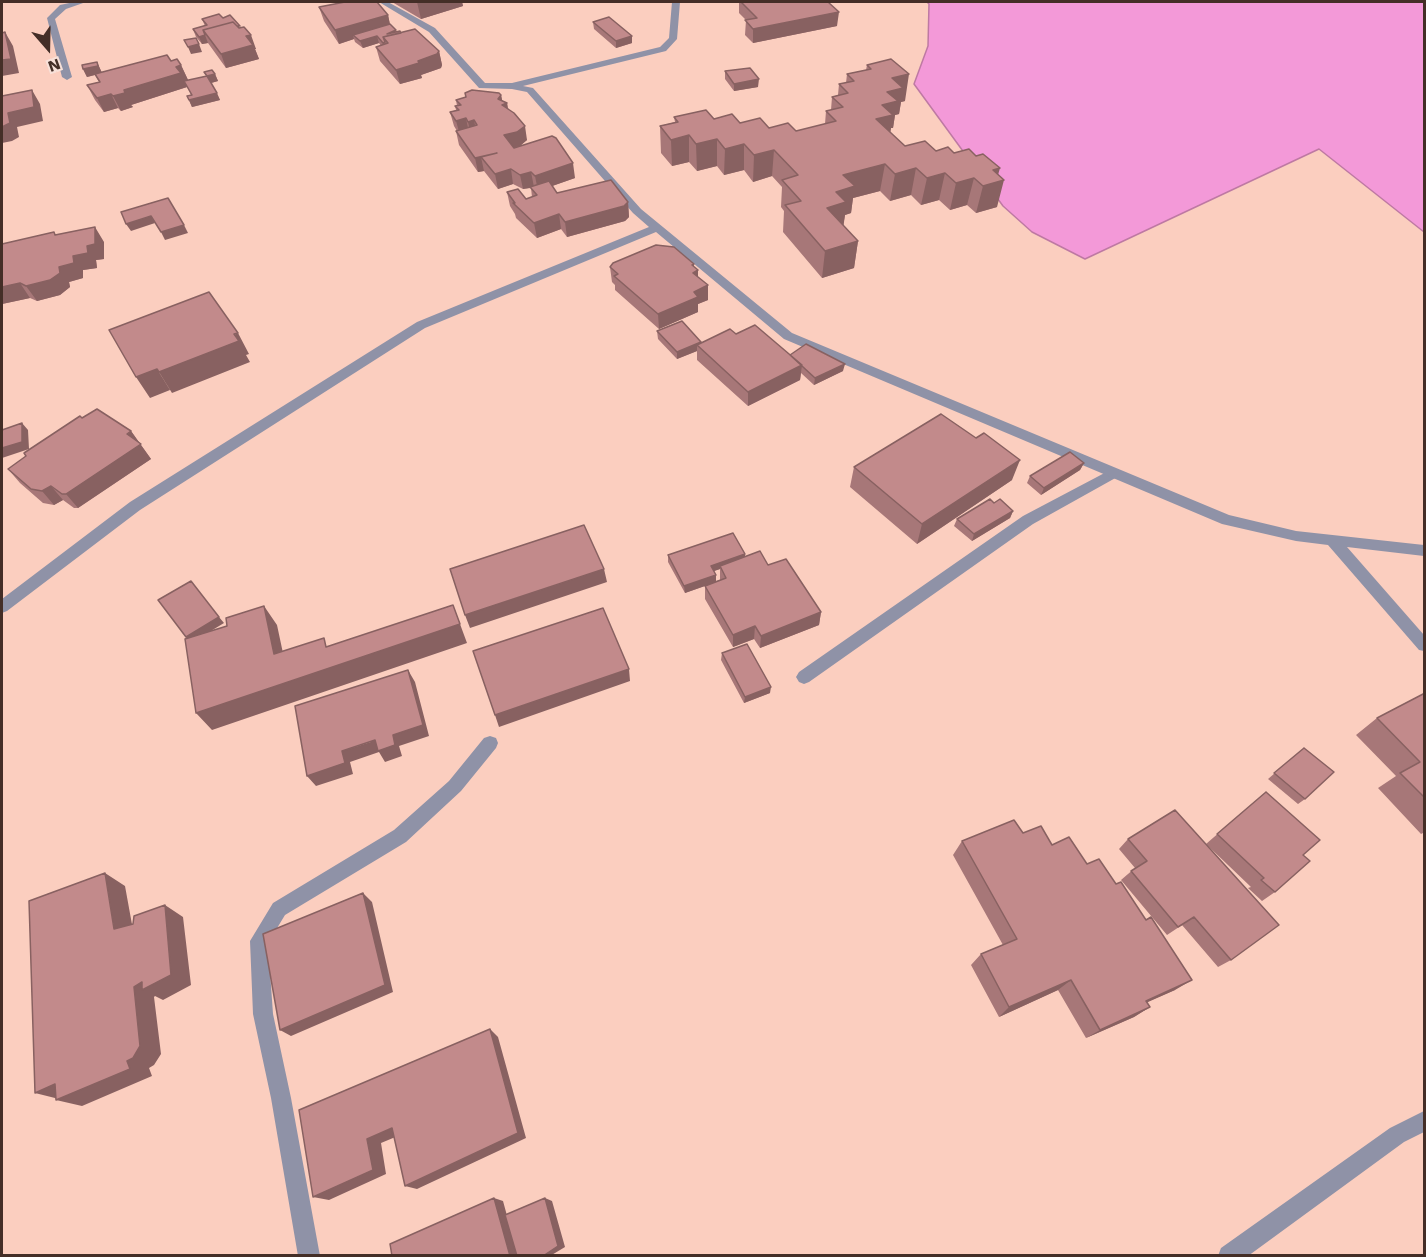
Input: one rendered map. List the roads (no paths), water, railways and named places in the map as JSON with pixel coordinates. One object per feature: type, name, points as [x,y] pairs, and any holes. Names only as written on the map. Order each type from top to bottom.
[{"type":"street","points":[[67,77],[51,18],[56,12],[75,2]]},
{"type":"street","points":[[383,2],[432,30],[482,86],[512,86],[530,90],[638,211],[788,336],[1227,520],[1296,536],[1425,550]]},
{"type":"street","points":[[512,86],[663,48],[673,39],[676,2]]},
{"type":"street","points":[[2,607],[135,506],[421,324],[658,227]]},
{"type":"street","points":[[804,677],[1028,520],[1114,473]]},
{"type":"street","points":[[1332,540],[1425,645]]},
{"type":"street","points":[[309,1256],[281,1098],[263,1014],[259,941],[279,909],[400,836],[455,786],[490,743]]},
{"type":"street","points":[[1229,1256],[1397,1135],[1425,1121]]}]
